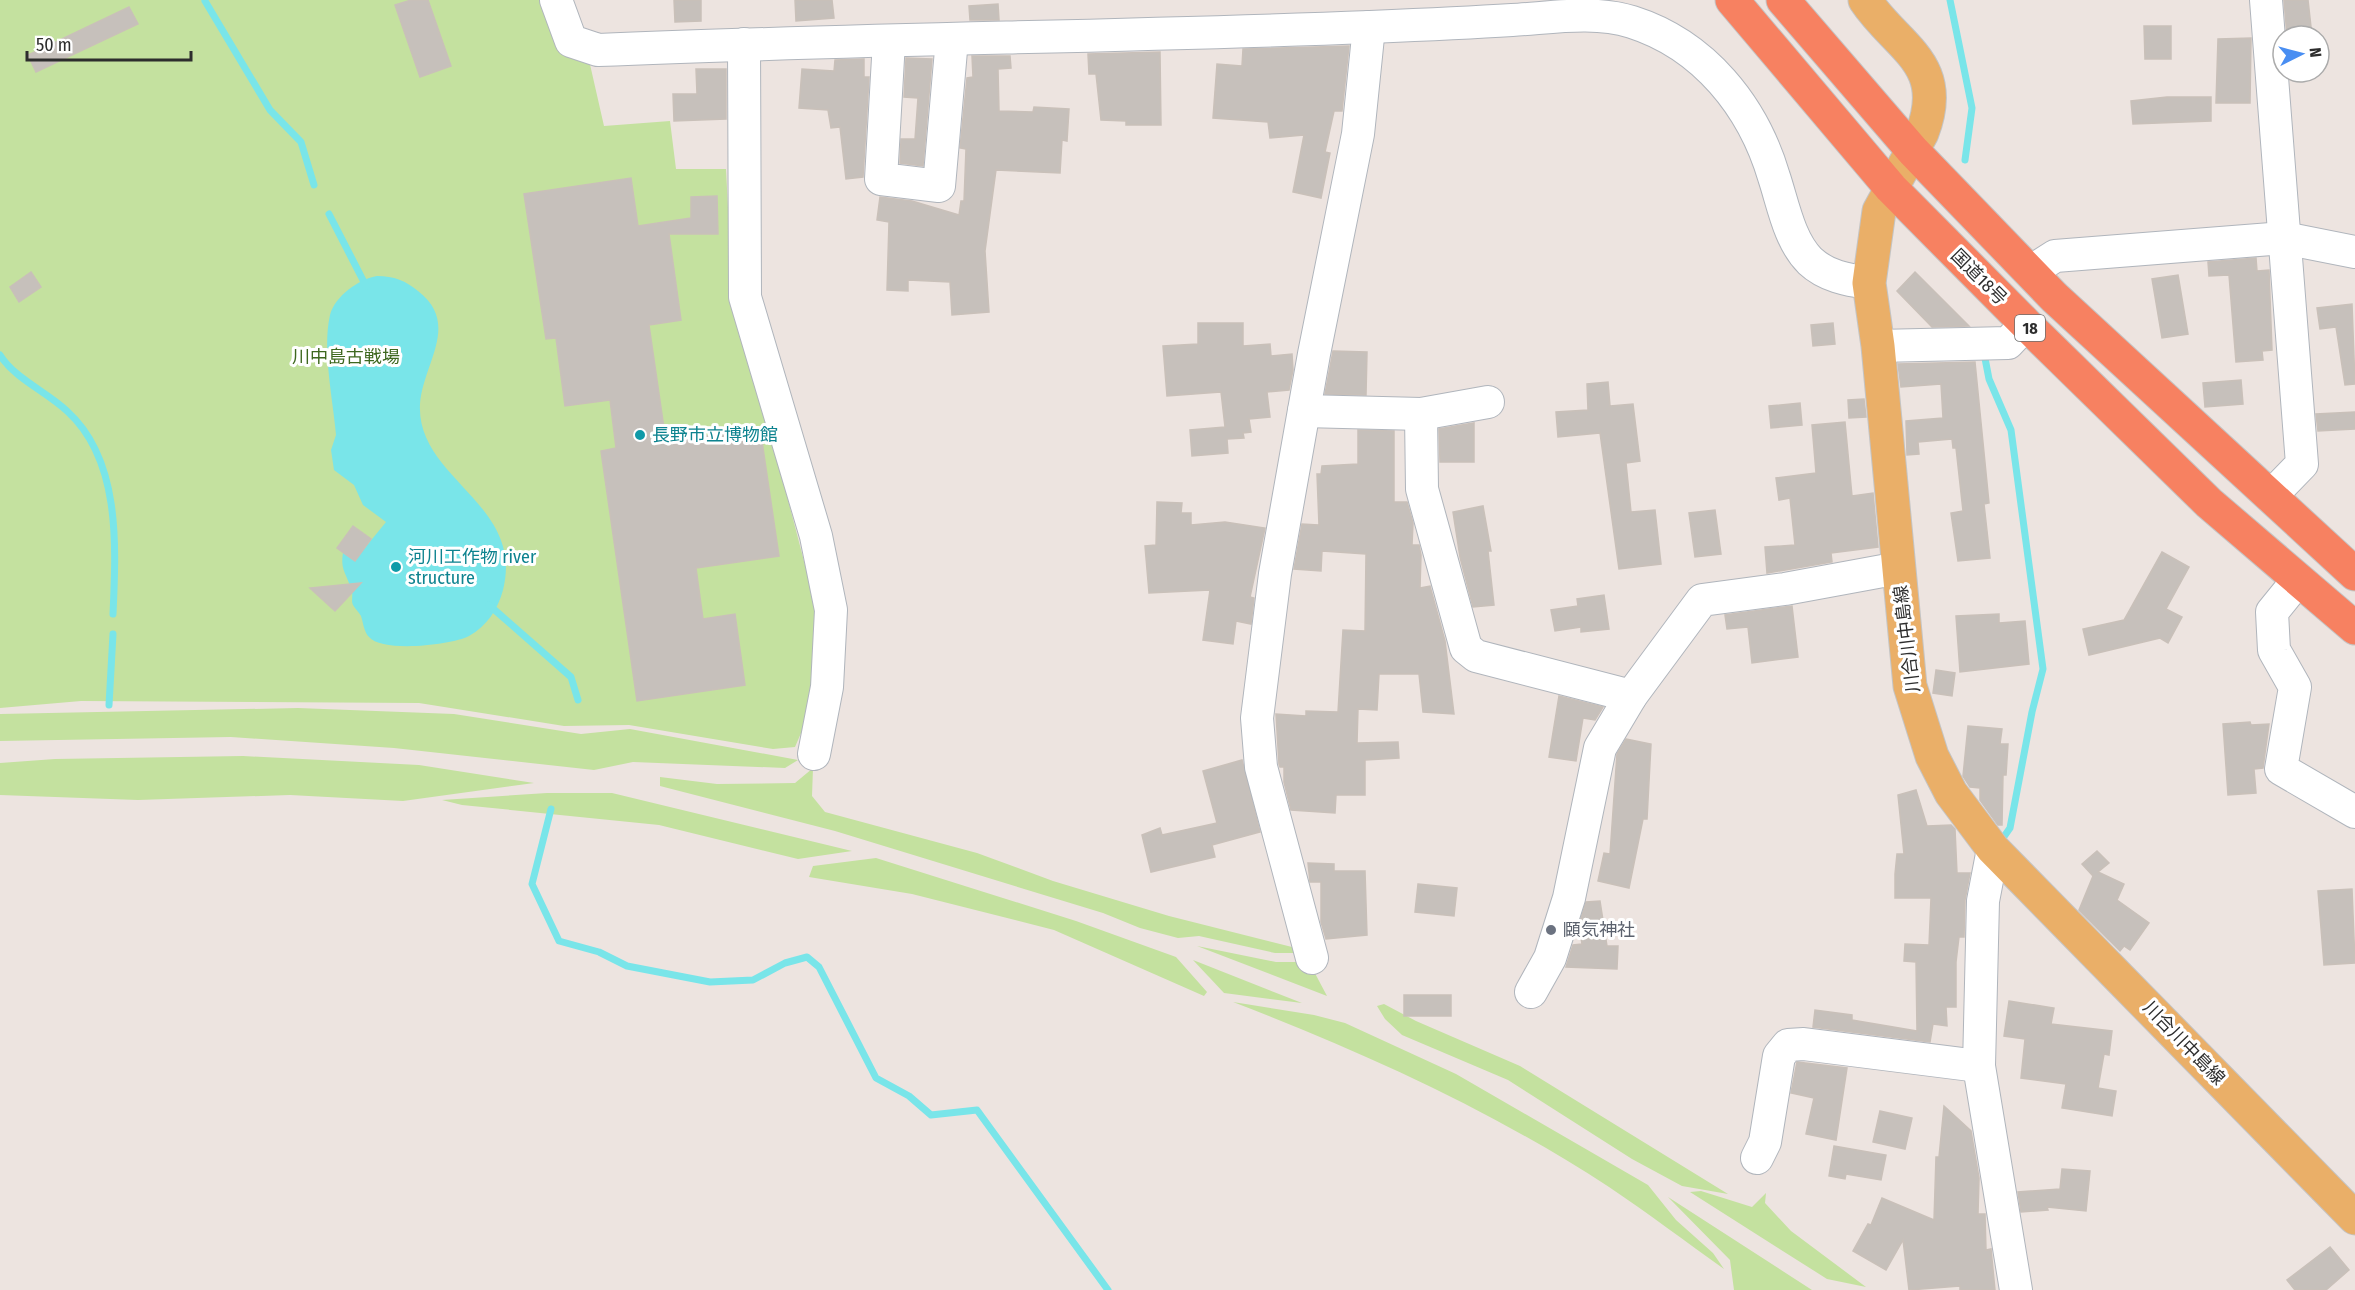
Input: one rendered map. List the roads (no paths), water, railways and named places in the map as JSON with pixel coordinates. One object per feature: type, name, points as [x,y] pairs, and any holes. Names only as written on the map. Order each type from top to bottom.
[{"type":"highway","name":"国道18号","points":[[1732,0],[1891,188],[2209,503],[2355,628]]},
{"type":"highway","name":"18","points":[[1783,0],[1913,151],[2030,272],[2355,574]]},
{"type":"main road","name":"川合川中島線","points":[[1865,0],[1874,13],[1916,55],[1927,80],[1930,106],[1928,120],[1913,151],[1879,211],[1869,283],[1878,346],[1910,686],[1932,756],[1951,793],[1993,849],[2355,1218]]},
{"type":"street","points":[[556,0],[571,41],[598,50],[1369,27],[1467,11],[1598,16],[1628,20],[1678,43],[1706,66],[1736,96],[1752,119],[1766,148],[1797,243],[1809,260],[1825,272],[1844,279],[1869,283]]},
{"type":"street","points":[[2266,0],[2302,464],[2271,496]]},
{"type":"street","points":[[1312,958],[1261,766],[1257,718],[1275,574],[1358,134],[1369,27]]},
{"type":"street","points":[[889,41],[881,179],[939,186],[952,39]]},
{"type":"street","points":[[744,44],[745,297],[816,536],[831,610],[827,687],[814,754]]},
{"type":"street","points":[[2030,272],[2055,256],[2284,238],[2355,252]]},
{"type":"street","points":[[1878,346],[2008,343],[2026,324]]},
{"type":"street","points":[[1304,411],[1421,414],[1488,402]]},
{"type":"street","points":[[1421,414],[1422,489],[1466,648],[1476,656],[1631,696]]},
{"type":"street","points":[[1531,992],[1550,958],[1569,898],[1600,748],[1631,696],[1702,600],[1785,589],[1899,568]]},
{"type":"street","points":[[2298,580],[2272,612],[2274,650],[2295,687],[2281,769],[2355,812]]},
{"type":"street","points":[[1993,849],[1983,901],[1979,1066],[2016,1290]]},
{"type":"street","points":[[1757,1158],[1765,1142],[1779,1056],[1788,1045],[1804,1044],[1979,1066]]},
{"type":"water","points":[[377,276],[394,278],[413,287],[431,304],[437,317],[436,344],[420,404],[423,430],[434,452],[485,513],[499,535],[506,560],[503,590],[491,616],[469,636],[448,642],[402,646],[376,642],[369,637],[361,616],[352,603],[352,592],[343,565],[345,544],[357,555],[360,554],[386,522],[363,505],[354,485],[334,470],[331,450],[336,435],[329,375],[328,329],[330,315],[342,295],[363,281]]},
{"type":"waterway","points":[[1950,0],[1972,108],[1965,160]]},
{"type":"waterway","points":[[205,1],[270,110],[301,142],[314,185]]},
{"type":"waterway","points":[[329,214],[366,286]]},
{"type":"waterway","points":[[1984,353],[1989,379],[2011,430],[2043,669],[2032,712],[2010,828],[2003,838]]},
{"type":"waterway","points":[[0,355],[22,378],[67,411],[85,431],[97,454],[106,479],[114,533],[113,614]]},
{"type":"waterway","points":[[489,605],[571,677],[578,700]]},
{"type":"waterway","points":[[109,705],[113,634]]},
{"type":"waterway","points":[[551,809],[532,884],[559,941],[599,952],[627,966],[710,982],[753,980],[785,963],[807,957],[819,967],[876,1078],[909,1096],[931,1115],[977,1110],[1108,1290]]},
{"type":"place","name":"長野市立博物館","points":[[640,435]]},
{"type":"place","name":"河川工作物 river structure","points":[[396,567]]},
{"type":"place","name":"頥気神社","points":[[1551,930]]},
{"type":"park label","name":"川中島古戦場","points":[[346,357]]}]
